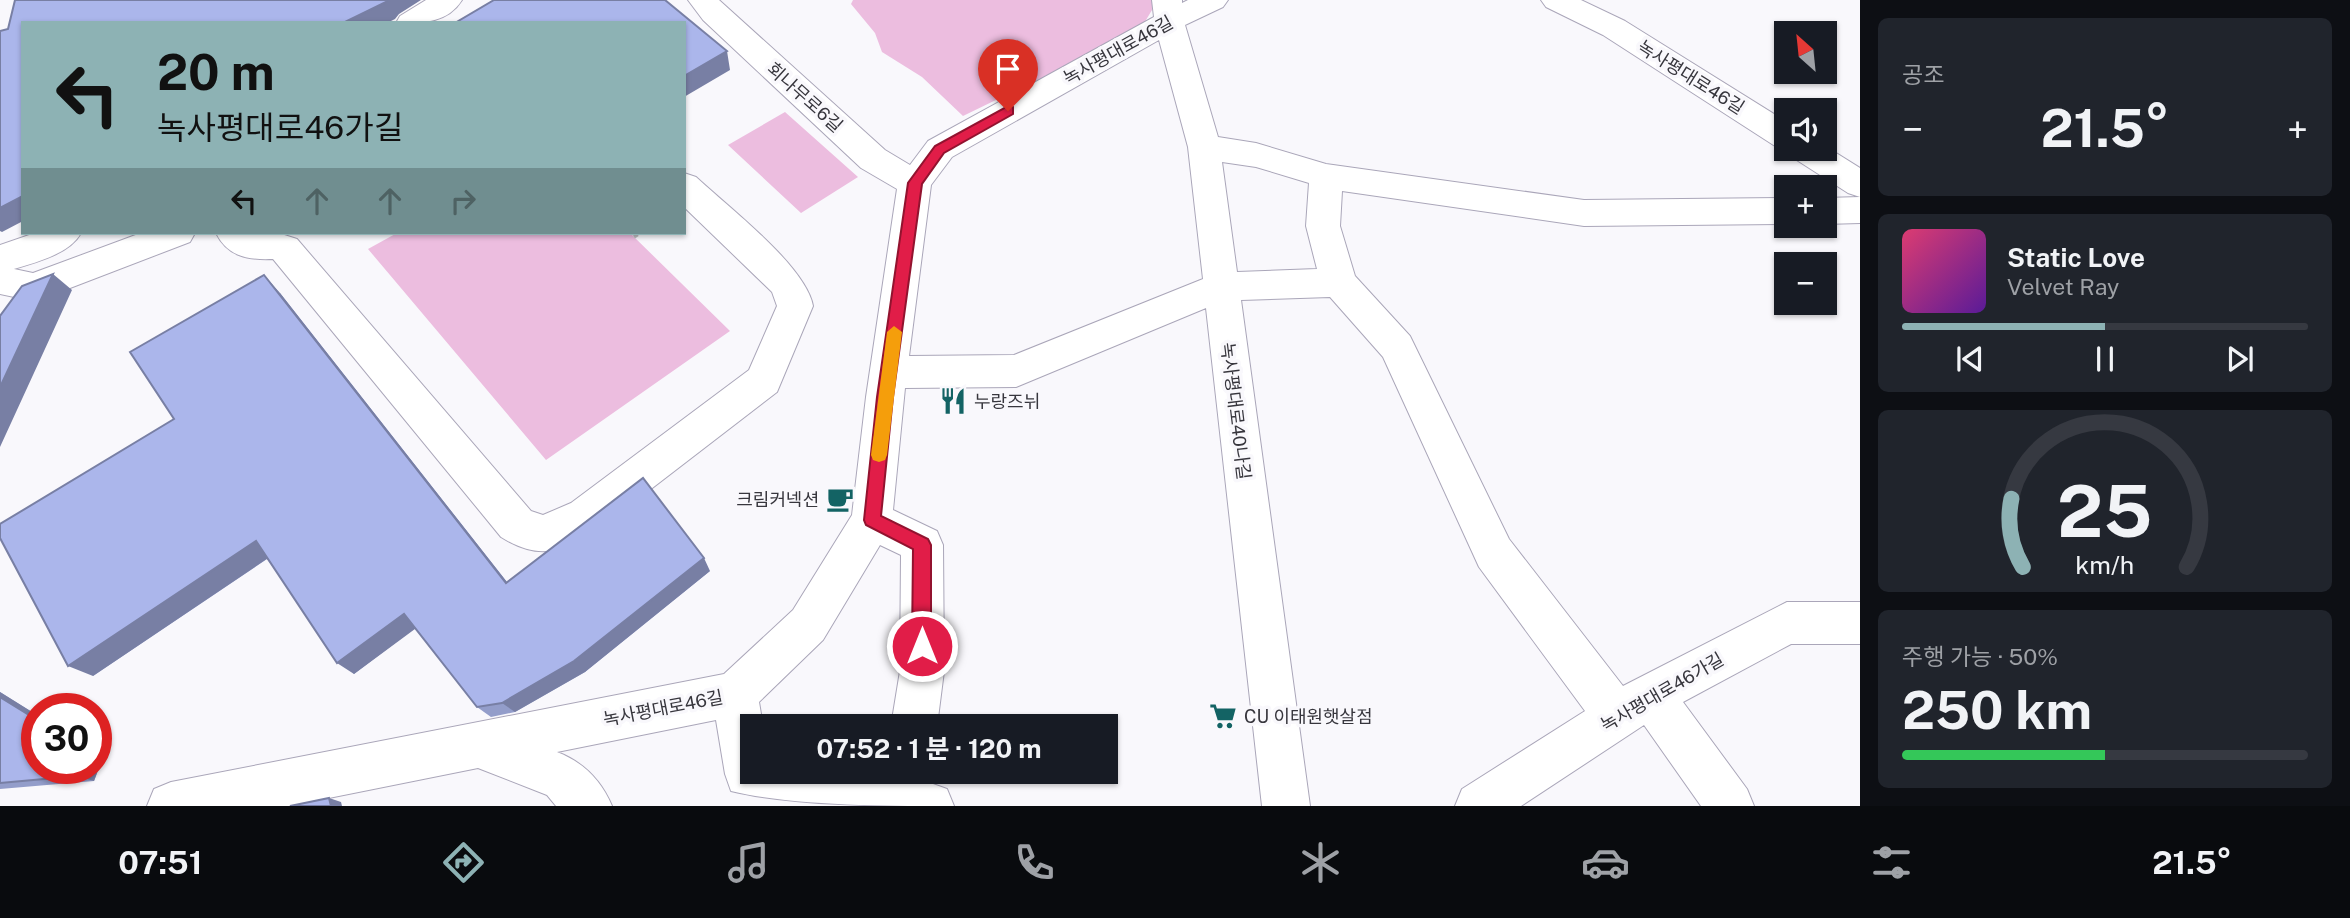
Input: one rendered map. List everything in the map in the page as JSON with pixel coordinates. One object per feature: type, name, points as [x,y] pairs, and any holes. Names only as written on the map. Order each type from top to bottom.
[{"type":"street","points":[[414,21],[447,0]]},
{"type":"street","name":"회나무로6길","points":[[703,0],[873,159],[915,183]]},
{"type":"street","name":"녹사평대로46길","points":[[171,806],[734,694],[808,625],[872,520],[915,183],[940,149],[1168,10],[1213,0]]},
{"type":"street","name":"녹사평대로46길","points":[[1556,0],[1614,28],[1774,130]]},
{"type":"street","name":"녹사평대로40나길","points":[[1168,10],[1204,148],[1286,806]]},
{"type":"street","points":[[1204,148],[1256,155],[1326,176],[1584,213],[1774,211]]},
{"type":"street","points":[[1823,161],[1860,184]]},
{"type":"street","points":[[1326,176],[1323,226],[1339,282],[1397,347],[1494,553],[1633,706],[1730,806]]},
{"type":"street","points":[[236,235],[250,246],[274,245],[293,256],[516,524],[529,533],[543,536],[562,530],[585,516],[764,381],[795,306],[793,294],[785,282],[686,188]]},
{"type":"street","points":[[1837,211],[1860,211]]},
{"type":"street","points":[[0,259],[46,243],[60,235]]},
{"type":"street","points":[[0,280],[33,287],[44,285],[172,235]]},
{"type":"street","points":[[889,372],[1016,371],[1220,287],[1339,282]]},
{"type":"street","points":[[872,520],[922,545],[922,671],[916,714]]},
{"type":"street","name":"녹사평대로46가길","points":[[1479,806],[1633,706],[1787,624],[1860,623]]},
{"type":"street","points":[[734,694],[748,774],[914,792]]},
{"type":"street","points":[[475,744],[563,778],[588,806]]},
{"type":"shaded area","points":[[853,0],[1158,0],[1140,30],[963,116],[922,77],[882,52],[875,33],[851,4]]},
{"type":"shaded area","points":[[785,112],[858,177],[801,213],[728,145]]},
{"type":"shaded area","points":[[393,235],[632,235],[730,331],[546,460],[368,249]]},
{"type":"building","points":[[15,0],[387,0],[347,21],[21,21],[21,197],[0,208],[0,31],[8,29]]},
{"type":"building","points":[[494,0],[665,0],[727,51],[686,75],[686,21],[458,21]]},
{"type":"building","points":[[53,274],[0,387],[0,316],[22,286]]},
{"type":"building","points":[[264,275],[506,583],[643,478],[704,558],[574,661],[502,703],[477,707],[404,614],[337,663],[256,541],[68,666],[0,538],[0,524],[174,419],[130,352]]},
{"type":"building","points":[[0,697],[21,710],[21,781],[0,783]]},
{"type":"building","points":[[329,798],[331,806],[290,806]]},
{"type":"slow traffic","points":[[879,455],[894,332]]},
{"type":"place","name":"누랑즈뉘","points":[[953,401]]},
{"type":"place","name":"크림커넥션","points":[[840,499]]},
{"type":"place","name":"CU 이태원햇살점","points":[[1223,716]]},
{"type":"route","points":[[922,646],[922,545],[872,520],[885,397],[915,183],[940,149],[1008,111]]}]
